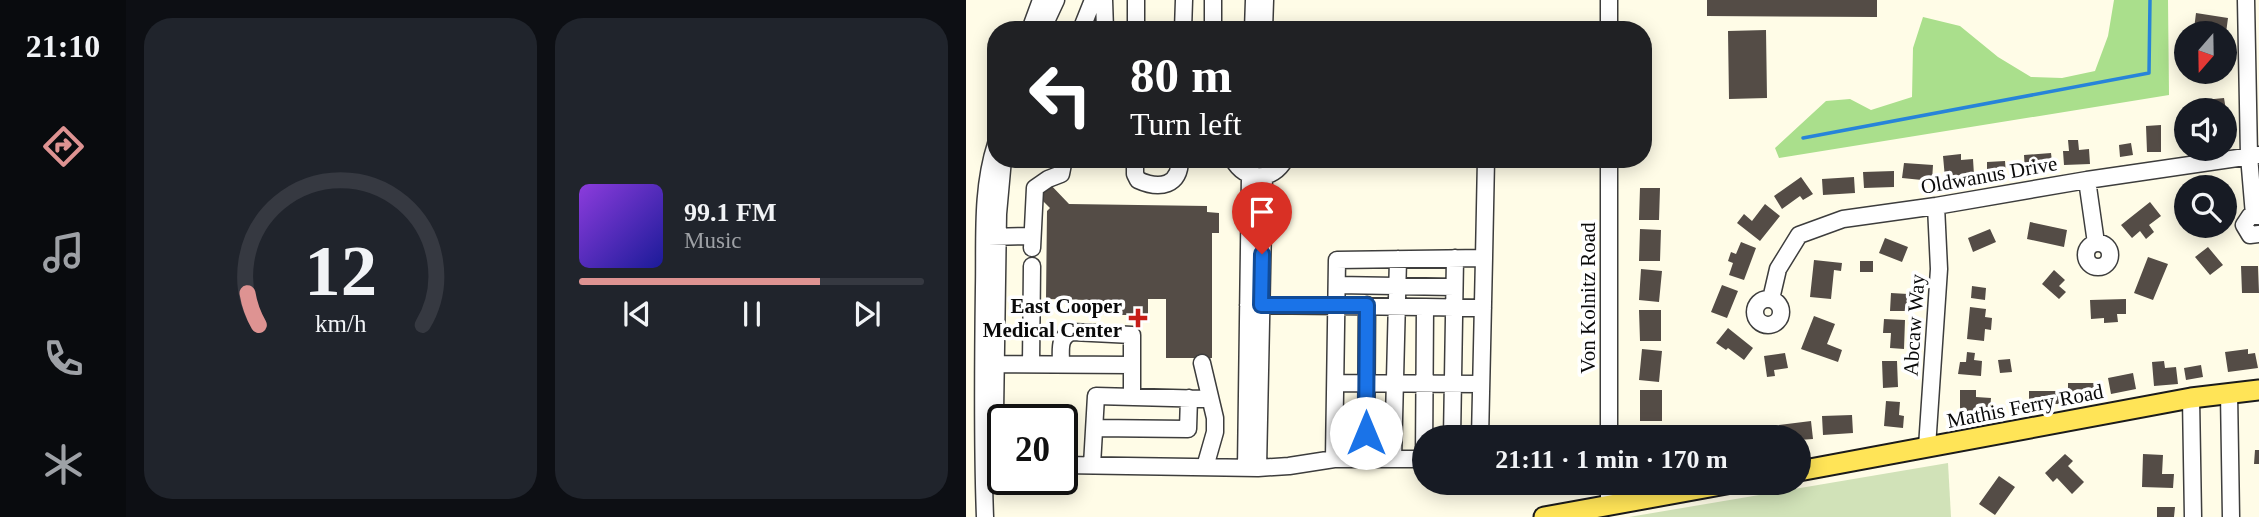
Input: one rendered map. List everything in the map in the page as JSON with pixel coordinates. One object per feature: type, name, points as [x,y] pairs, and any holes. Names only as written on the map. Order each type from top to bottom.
[{"type":"main road","name":"Mathis Ferry Road","points":[[1811,469],[2192,398],[2259,390]]},
{"type":"main road","points":[[1544,517],[1665,495]]},
{"type":"street","points":[[1033,21],[1041,0]]},
{"type":"street","points":[[1046,21],[1056,0]]},
{"type":"street","points":[[1085,21],[1093,0]]},
{"type":"street","points":[[1104,0],[1105,21]]},
{"type":"street","points":[[1136,0],[1136,21]]},
{"type":"street","points":[[1183,21],[1184,0]]},
{"type":"street","points":[[1213,0],[1213,21]]},
{"type":"street","points":[[1253,21],[1254,0]]},
{"type":"street","points":[[1264,21],[1265,0]]},
{"type":"street","points":[[1609,0],[1609,21]]},
{"type":"street","points":[[2246,0],[2256,216],[2246,218],[2245,229],[2250,234],[2259,234]]},
{"type":"street","name":"Oldwanus Drive","points":[[1771,299],[1777,269],[1799,235],[1843,219],[2254,156]]},
{"type":"street","points":[[990,168],[987,179],[992,237],[991,404]]},
{"type":"street","points":[[992,237],[1002,168]]},
{"type":"street","points":[[992,237],[1032,242],[1035,188],[1061,174],[1062,168]]},
{"type":"street","points":[[1135,168],[1138,180],[1158,184],[1170,183],[1176,179],[1180,168]]},
{"type":"street","points":[[1239,168],[1257,176],[1277,171],[1279,168]]},
{"type":"street","points":[[1480,425],[1486,168]]},
{"type":"street","name":"Von Kolnitz Road","points":[[1609,168],[1609,425]]},
{"type":"street","points":[[1252,468],[1257,176]]},
{"type":"street","points":[[2087,180],[2096,243]]},
{"type":"street","name":"Abcaw Way","points":[[1927,447],[1939,269],[1936,206]]},
{"type":"street","points":[[1452,425],[1455,258]]},
{"type":"street","points":[[1334,459],[1338,260],[1484,258]]},
{"type":"street","points":[[1394,459],[1398,259]]},
{"type":"street","points":[[1031,364],[1032,266]]},
{"type":"street","points":[[1337,285],[1454,287]]},
{"type":"street","points":[[1255,305],[1483,308]]},
{"type":"street","points":[[1366,459],[1367,305]]},
{"type":"street","points":[[1424,425],[1425,307]]},
{"type":"street","points":[[1061,363],[1061,342],[1066,334],[1132,335],[1132,397]]},
{"type":"street","points":[[1202,363],[1215,432],[1205,467]]},
{"type":"street","points":[[990,364],[1132,365]]},
{"type":"street","points":[[1336,383],[1481,384]]},
{"type":"street","points":[[2229,393],[2231,517]]},
{"type":"street","points":[[1092,465],[1096,396],[1210,399]]},
{"type":"street","points":[[1094,428],[1188,429],[1189,398]]},
{"type":"street","points":[[2192,398],[2193,517]]},
{"type":"street","points":[[1078,465],[1252,468],[1334,459],[1412,459]]},
{"type":"street","points":[[985,517],[988,495]]},
{"type":"street","points":[[994,495],[995,517]]},
{"type":"street","points":[[1609,495],[1609,505]]},
{"type":"green space","points":[[2114,0],[2168,0],[2169,95],[1779,158],[1775,148],[1826,101],[1850,99],[1871,110],[1912,97],[1913,48],[1923,17],[1960,26],[1998,57],[2031,77],[2062,78],[2095,71],[2108,36]]},
{"type":"green space","points":[[1948,463],[1951,517],[1629,517],[1759,495],[1811,495],[1811,486]]},
{"type":"building","points":[[1707,0],[1877,0],[1877,17],[1707,16]]},
{"type":"building","points":[[2196,13],[2228,18],[2228,21],[2195,21]]},
{"type":"building","points":[[1766,30],[1767,98],[1729,99],[1728,31]]},
{"type":"building","points":[[2161,125],[2161,152],[2147,152],[2146,126]]},
{"type":"building","points":[[2068,140],[2078,140],[2079,150],[2089,149],[2090,164],[2064,165],[2063,151],[2069,151]]},
{"type":"building","points":[[2131,143],[2133,155],[2120,157],[2119,145]]},
{"type":"building","points":[[2051,153],[2053,170],[2025,172],[2024,155]]},
{"type":"building","points":[[1961,154],[1961,160],[1973,159],[1974,175],[1945,178],[1943,156]]},
{"type":"building","points":[[2005,161],[2006,175],[1987,176],[1987,162]]},
{"type":"building","points":[[1904,163],[1933,165],[1932,181],[1902,178]]},
{"type":"building","points":[[1894,171],[1894,187],[1864,188],[1863,172]]},
{"type":"building","points":[[1801,177],[1813,194],[1803,200],[1800,196],[1782,209],[1774,196]]},
{"type":"building","points":[[1854,177],[1855,193],[1823,195],[1822,179]]},
{"type":"building","points":[[1047,181],[1069,204],[1207,206],[1207,212],[1219,213],[1219,233],[1212,233],[1212,358],[1166,358],[1166,299],[1148,299],[1148,315],[1089,315],[1089,300],[1046,299],[1047,211],[1050,208],[1035,193]]},
{"type":"building","points":[[1640,188],[1660,188],[1659,220],[1639,220]]},
{"type":"building","points":[[2150,202],[2161,216],[2149,225],[2154,232],[2146,239],[2140,231],[2132,238],[2121,225]]},
{"type":"building","points":[[1765,204],[1780,216],[1760,241],[1737,223],[1744,214],[1752,221]]},
{"type":"building","points":[[2030,222],[2067,230],[2064,247],[2027,239]]},
{"type":"building","points":[[1640,229],[1661,230],[1660,261],[1639,261]]},
{"type":"building","points":[[1990,229],[1996,242],[1973,252],[1968,238]]},
{"type":"building","points":[[1885,238],[1908,247],[1902,262],[1879,253]]},
{"type":"building","points":[[1741,242],[1756,248],[1744,280],[1729,275],[1733,263],[1728,261],[1731,252],[1736,254]]},
{"type":"building","points":[[2208,247],[2223,265],[2210,275],[2195,257]]},
{"type":"building","points":[[2148,257],[2168,264],[2153,300],[2134,293]]},
{"type":"building","points":[[1814,260],[1842,263],[1841,271],[1834,270],[1831,299],[1810,297]]},
{"type":"building","points":[[1860,261],[1873,261],[1873,272],[1860,272]]},
{"type":"building","points":[[2241,266],[2258,266],[2259,293],[2242,293]]},
{"type":"building","points":[[1641,269],[1662,271],[1659,302],[1639,300]]},
{"type":"building","points":[[2054,270],[2065,280],[2059,286],[2066,292],[2059,299],[2042,284]]},
{"type":"building","points":[[1722,285],[1738,291],[1727,318],[1711,312]]},
{"type":"building","points":[[1972,286],[1986,288],[1985,300],[1971,298]]},
{"type":"building","points":[[1891,293],[1908,294],[1907,311],[1890,311]]},
{"type":"building","points":[[2126,299],[2126,314],[2117,314],[2118,322],[2104,323],[2104,318],[2091,319],[2090,300]]},
{"type":"building","points":[[1970,307],[1986,309],[1985,317],[1992,318],[1991,330],[1985,329],[1984,341],[1967,339]]},
{"type":"building","points":[[1639,310],[1661,310],[1661,341],[1640,341]]},
{"type":"building","points":[[1814,316],[1835,324],[1827,344],[1842,350],[1838,362],[1801,349]]},
{"type":"building","points":[[1884,319],[1905,320],[1904,349],[1890,348],[1891,333],[1883,333]]},
{"type":"building","points":[[1728,328],[1753,348],[1744,360],[1716,343]]},
{"type":"building","points":[[1642,349],[1662,351],[1659,382],[1639,380]]},
{"type":"building","points":[[2248,349],[2248,354],[2255,353],[2258,368],[2228,372],[2225,352]]},
{"type":"building","points":[[1967,352],[1975,353],[1974,360],[1982,361],[1981,376],[1958,374],[1960,362],[1966,362]]},
{"type":"building","points":[[1785,353],[1788,368],[1774,370],[1775,376],[1767,377],[1764,356]]},
{"type":"building","points":[[2010,359],[2012,372],[2000,373],[1998,360]]},
{"type":"building","points":[[1882,361],[1897,361],[1898,387],[1883,388]]},
{"type":"building","points":[[2164,361],[2165,368],[2176,367],[2178,384],[2154,386],[2152,362]]},
{"type":"building","points":[[2201,365],[2203,377],[2186,380],[2184,368]]},
{"type":"building","points":[[2133,373],[2136,389],[2111,394],[2108,378]]},
{"type":"building","points":[[2068,383],[2098,383],[2098,398],[2068,398]]},
{"type":"building","points":[[1640,390],[1662,390],[1662,421],[1640,421]]},
{"type":"building","points":[[1960,390],[1976,390],[1976,397],[1991,398],[1990,409],[1976,408],[1976,416],[1960,416]]},
{"type":"building","points":[[2029,391],[2059,391],[2059,404],[2029,404]]},
{"type":"building","points":[[1886,401],[1900,402],[1899,415],[1904,416],[1903,428],[1884,426]]},
{"type":"building","points":[[1852,415],[1853,433],[1823,435],[1822,416]]},
{"type":"building","points":[[1811,421],[1813,439],[1811,425],[1779,425]]},
{"type":"building","points":[[2255,450],[2259,450],[2259,464],[2254,464]]},
{"type":"building","points":[[2065,454],[2073,461],[2068,466],[2084,482],[2072,494],[2057,478],[2053,482],[2045,473]]},
{"type":"building","points":[[2143,454],[2163,455],[2162,474],[2174,474],[2173,488],[2142,487]]},
{"type":"building","points":[[1999,476],[2015,487],[1995,515],[1979,504]]},
{"type":"building","points":[[2157,507],[2175,507],[2174,517],[2157,517]]},
{"type":"waterway","points":[[1803,138],[2149,73],[2150,0]]},
{"type":"place","name":"East Cooper Medical Center","points":[[1138,318]]},
{"type":"route","points":[[1262,254],[1261,305],[1367,305],[1366,433]]}]
